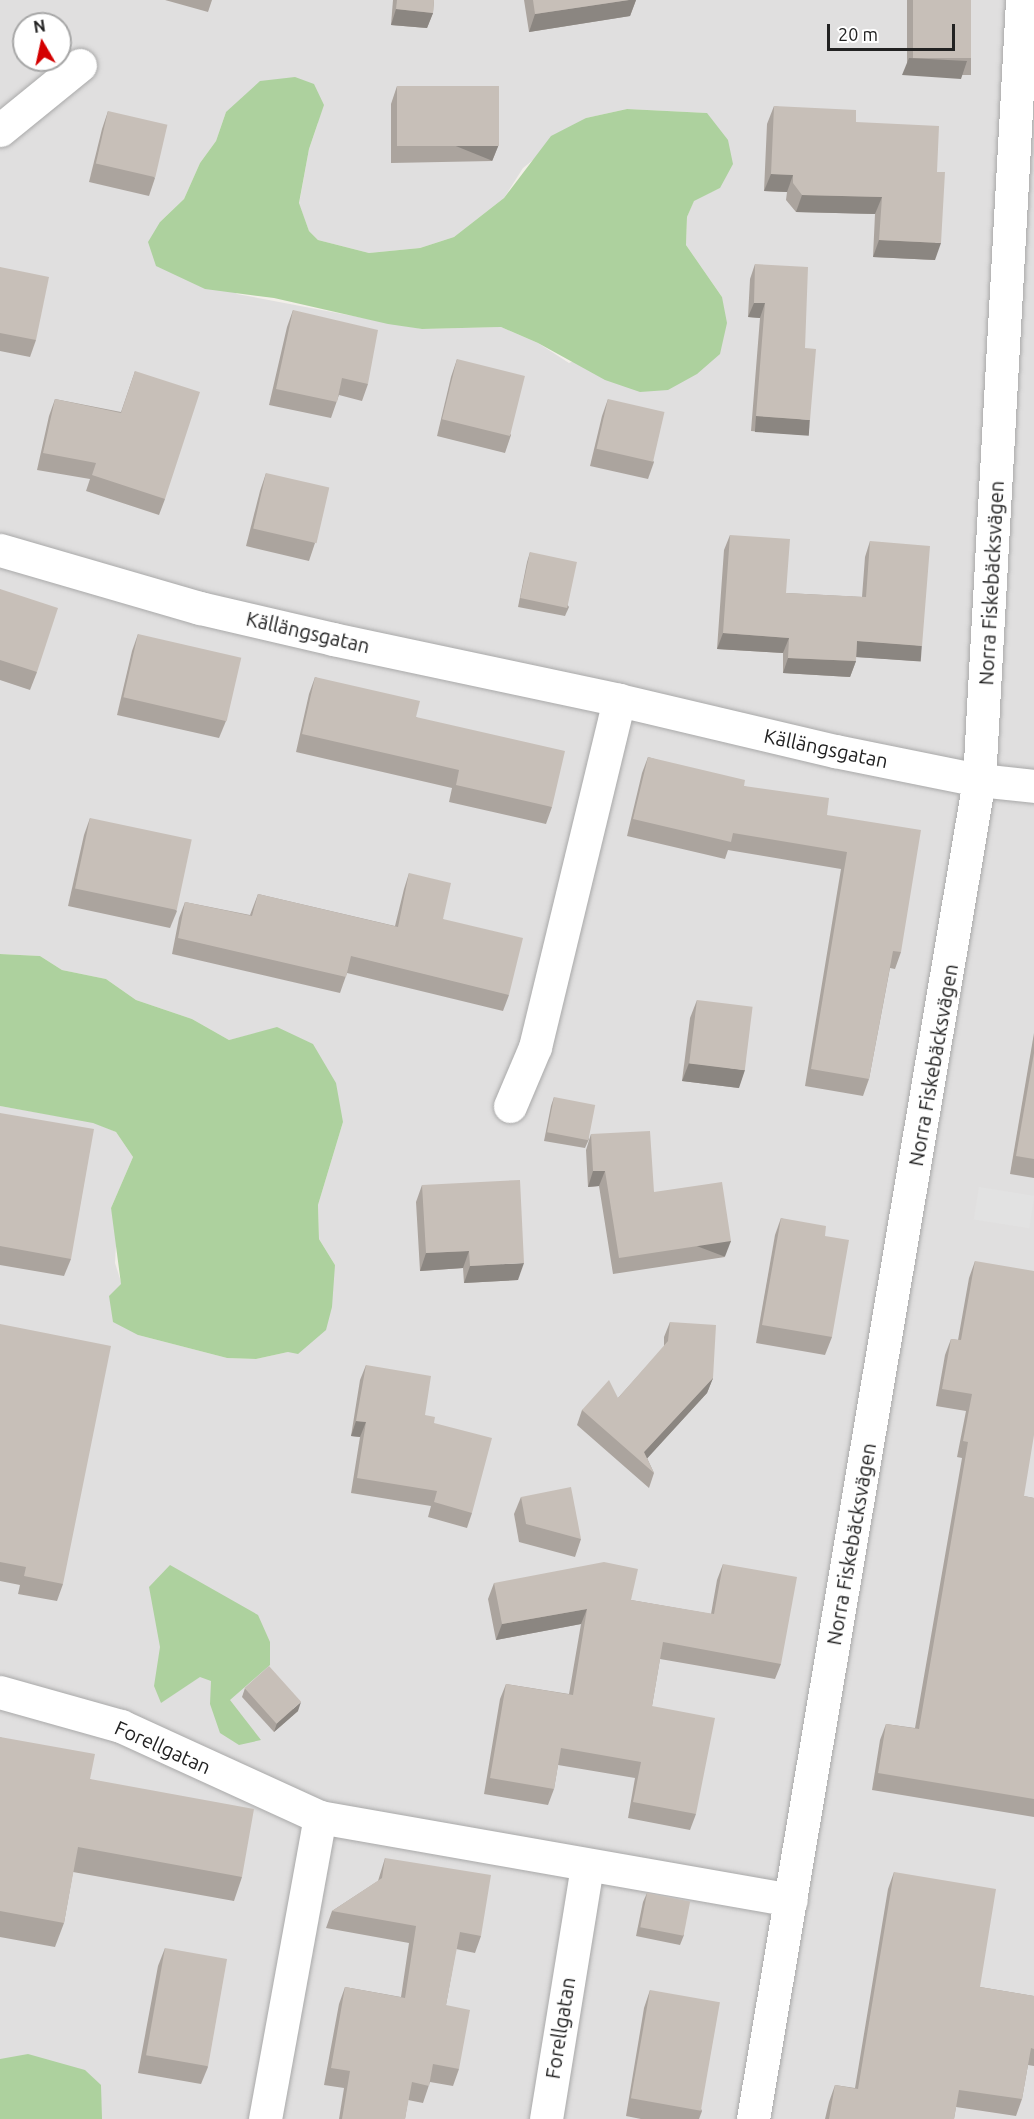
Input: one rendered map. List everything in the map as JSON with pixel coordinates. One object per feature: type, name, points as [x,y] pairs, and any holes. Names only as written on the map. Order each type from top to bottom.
[{"type":"street","name":"Norra Fiskebäcksvägen","points":[[753,2119],[980,780],[1022,0]]},
{"type":"street","points":[[0,130],[80,66]]},
{"type":"street","name":"Källängsgatan","points":[[0,550],[200,608],[619,700],[835,751],[980,780],[1034,786]]},
{"type":"street","points":[[510,1106],[536,1047],[619,700]]},
{"type":"street","name":"Forellgatan","points":[[0,1692],[121,1726],[320,1817],[791,1900]]},
{"type":"street","points":[[265,2119],[320,1817]]},
{"type":"street","name":"Forellgatan","points":[[546,2119],[587,1865]]},
{"type":"shaded area","points":[[0,0],[1034,0],[1034,2119],[0,2119],[0,1106],[93,1122],[116,1132],[133,1157],[111,1208],[117,1228],[115,1263],[138,1335],[227,1358],[256,1359],[288,1352],[335,1265],[319,1239],[318,1205],[343,1122],[277,1028],[229,1040],[192,1019],[136,1000],[106,979],[62,970],[40,956],[0,954]],"holes":[[[627,109],[707,113],[720,188],[694,200],[687,217],[686,245],[722,297],[569,363],[538,343],[501,327],[422,329],[237,294],[160,222],[184,199],[200,163],[216,141],[226,112],[318,123],[309,149],[299,204],[309,231],[318,240],[369,253],[420,248],[454,237],[504,198],[523,168],[586,118]]]},
{"type":"shaded area","points":[[979,1187],[1034,1196],[1029,1228],[974,1220]]},
{"type":"green space","points":[[295,77],[314,84],[324,105],[309,149],[299,203],[309,231],[318,240],[369,253],[420,248],[454,237],[504,198],[551,136],[586,118],[627,109],[707,113],[728,140],[733,164],[720,188],[694,201],[687,217],[686,245],[722,297],[727,323],[720,354],[697,374],[668,390],[640,392],[605,380],[538,343],[501,327],[422,329],[388,324],[274,298],[205,289],[156,266],[148,242],[160,222],[184,199],[200,163],[216,141],[226,112],[260,81]]},
{"type":"green space","points":[[0,954],[40,956],[62,970],[106,979],[136,1000],[192,1019],[229,1040],[277,1027],[313,1044],[336,1083],[343,1122],[318,1205],[319,1239],[335,1265],[332,1307],[326,1330],[298,1354],[288,1352],[256,1359],[227,1358],[138,1335],[113,1322],[109,1296],[121,1284],[111,1208],[133,1157],[116,1132],[93,1123],[0,1106]]},
{"type":"green space","points":[[170,1565],[258,1615],[270,1642],[270,1665],[230,1700],[261,1740],[239,1745],[220,1733],[210,1704],[211,1681],[200,1677],[161,1703],[154,1686],[160,1647],[149,1587]]},
{"type":"green space","points":[[28,2054],[85,2070],[101,2085],[102,2119],[0,2119],[0,2059]]},
{"type":"building","points":[[397,0],[434,0],[433,13],[396,9]]},
{"type":"building","points":[[533,0],[629,0],[535,14]]},
{"type":"building","points":[[913,0],[971,0],[971,58],[913,58]]},
{"type":"building","points":[[397,86],[499,86],[499,146],[397,146]]},
{"type":"building","points":[[774,106],[856,110],[856,122],[939,126],[937,172],[945,172],[941,243],[879,240],[882,197],[802,195],[793,183],[793,175],[771,174]]},
{"type":"building","points":[[108,111],[167,125],[155,177],[96,164]]},
{"type":"building","points":[[755,264],[808,267],[805,348],[816,349],[810,420],[756,416],[765,303],[754,303]]},
{"type":"building","points":[[0,267],[49,277],[36,340],[0,333]]},
{"type":"building","points":[[293,310],[378,330],[368,384],[342,378],[337,402],[276,389]]},
{"type":"building","points":[[457,359],[525,376],[510,436],[442,419]]},
{"type":"building","points":[[135,371],[200,392],[165,499],[92,475],[96,463],[43,453],[55,399],[121,413]]},
{"type":"building","points":[[608,399],[665,412],[653,462],[597,449]]},
{"type":"building","points":[[266,473],[329,488],[317,543],[253,529]]},
{"type":"building","points":[[730,535],[790,539],[786,593],[866,597],[870,541],[930,546],[922,646],[857,641],[856,661],[788,658],[789,638],[723,633]]},
{"type":"building","points":[[530,552],[577,562],[567,608],[520,598]]},
{"type":"building","points":[[0,589],[58,608],[37,672],[0,660]]},
{"type":"building","points":[[138,634],[241,658],[227,721],[123,697]]},
{"type":"building","points":[[315,677],[420,701],[416,717],[565,751],[552,807],[456,785],[459,770],[302,734]]},
{"type":"building","points":[[648,757],[745,780],[744,786],[829,798],[827,815],[921,830],[901,952],[893,951],[869,1079],[811,1069],[847,852],[733,833],[731,842],[633,819]]},
{"type":"building","points":[[90,818],[192,840],[177,910],[75,888]]},
{"type":"building","points":[[409,873],[451,883],[443,919],[523,938],[509,995],[351,956],[346,977],[178,938],[185,902],[252,916],[258,894],[398,927]]},
{"type":"building","points":[[697,1000],[753,1007],[745,1070],[689,1064]]},
{"type":"building","points":[[1034,1053],[1034,1159],[1016,1156]]},
{"type":"building","points":[[554,1097],[595,1105],[588,1140],[547,1132]]},
{"type":"building","points":[[0,1113],[94,1129],[71,1259],[0,1246]]},
{"type":"building","points":[[650,1131],[654,1192],[722,1182],[731,1241],[619,1258],[605,1171],[593,1171],[591,1134]]},
{"type":"building","points":[[520,1180],[524,1263],[470,1266],[469,1251],[426,1253],[422,1185]]},
{"type":"building","points":[[781,1218],[826,1226],[825,1236],[849,1240],[832,1337],[762,1325]]},
{"type":"building","points":[[975,1261],[1034,1271],[1034,1435],[1024,1496],[1034,1498],[1034,1799],[878,1773],[886,1724],[919,1729],[968,1442],[963,1441],[972,1394],[942,1389],[951,1339],[961,1340]]},
{"type":"building","points":[[670,1322],[716,1325],[713,1378],[644,1452],[654,1473],[582,1410],[609,1380],[618,1398],[668,1341]]},
{"type":"building","points":[[0,1324],[111,1346],[63,1584],[24,1576],[26,1567],[0,1562]]},
{"type":"building","points":[[366,1365],[431,1376],[425,1415],[435,1417],[434,1423],[492,1438],[472,1513],[434,1502],[437,1491],[357,1478],[366,1422],[356,1421]]},
{"type":"building","points":[[571,1487],[581,1539],[526,1524],[521,1497]]},
{"type":"building","points":[[604,1562],[638,1569],[631,1600],[714,1614],[723,1564],[797,1577],[781,1664],[663,1642],[652,1706],[715,1718],[696,1814],[633,1802],[641,1762],[561,1748],[554,1789],[490,1778],[506,1684],[573,1695],[587,1609],[502,1624],[494,1583]]},
{"type":"building","points":[[269,1666],[301,1702],[277,1724],[244,1688]]},
{"type":"building","points":[[0,1737],[95,1754],[90,1779],[254,1809],[242,1877],[78,1847],[64,1923],[0,1911]]},
{"type":"building","points":[[385,1858],[491,1875],[481,1936],[460,1932],[446,2005],[470,2010],[459,2069],[433,2064],[429,2086],[412,2082],[405,2119],[342,2119],[350,2071],[331,2068],[345,1987],[405,1998],[416,1926],[332,1911],[382,1878]]},
{"type":"building","points":[[894,1872],[996,1889],[980,1987],[1034,1996],[1034,2049],[1031,2048],[1022,2099],[959,2090],[954,2119],[829,2119],[835,2085],[858,2089]]},
{"type":"building","points":[[647,1893],[690,1901],[684,1936],[640,1927]]},
{"type":"building","points":[[165,1948],[227,1959],[208,2066],[146,2055]]},
{"type":"building","points":[[650,1990],[720,2002],[701,2111],[631,2098]]}]
